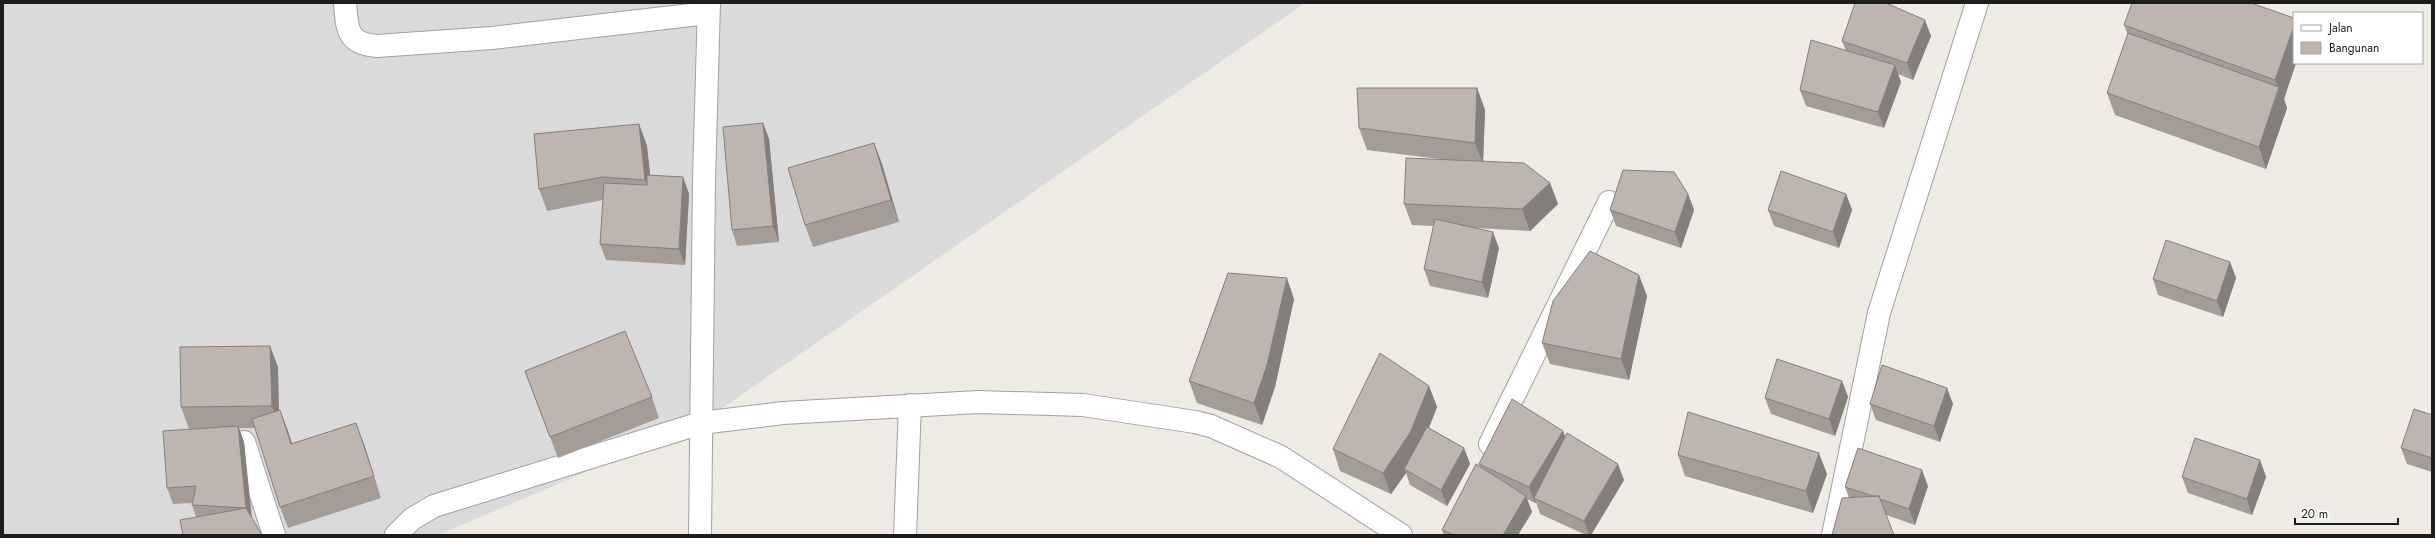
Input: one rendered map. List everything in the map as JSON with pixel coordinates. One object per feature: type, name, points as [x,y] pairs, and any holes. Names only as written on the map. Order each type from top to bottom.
[{"type":"street","points":[[345,3],[347,29],[353,38],[363,45],[377,46],[492,38],[708,8],[700,535]]},
{"type":"street","points":[[1833,535],[1879,313],[1977,3]]},
{"type":"street","points":[[1480,464],[1609,202]]},
{"type":"street","points":[[396,535],[412,519],[434,506],[701,423],[783,413],[978,402],[1083,405],[1203,424],[1281,457],[1401,535]]},
{"type":"street","points":[[905,535],[910,405]]},
{"type":"street","points":[[244,442],[274,535]]},
{"type":"shaded area","points":[[3,3],[1305,3],[701,423],[438,535],[3,535]]},
{"type":"building","points":[[1855,3],[1886,3],[1925,20],[1907,63],[1842,41]]},
{"type":"building","points":[[2132,3],[2251,3],[2293,18],[2293,29],[2275,80],[2124,25]]},
{"type":"building","points":[[2128,33],[2279,87],[2259,147],[2107,93]]},
{"type":"building","points":[[1811,40],[1895,65],[1878,112],[1800,90]]},
{"type":"building","points":[[1357,88],[1477,88],[1475,143],[1359,128]]},
{"type":"building","points":[[763,123],[773,226],[732,230],[723,127]]},
{"type":"building","points":[[639,124],[645,180],[602,177],[539,189],[534,134]]},
{"type":"building","points":[[874,143],[891,200],[805,225],[788,168]]},
{"type":"building","points":[[1406,158],[1524,163],[1550,183],[1522,209],[1404,204]]},
{"type":"building","points":[[1623,170],[1674,172],[1688,194],[1675,232],[1610,210]]},
{"type":"building","points":[[1781,171],[1846,194],[1833,232],[1768,210]]},
{"type":"building","points":[[647,175],[683,177],[679,249],[600,244],[604,183],[647,185]]},
{"type":"building","points":[[1435,219],[1493,232],[1482,282],[1424,269]]},
{"type":"building","points":[[2166,240],[2230,262],[2217,301],[2153,279]]},
{"type":"building","points":[[1590,251],[1639,275],[1621,359],[1542,343],[1553,301]]},
{"type":"building","points":[[1228,273],[1287,278],[1267,365],[1254,403],[1189,381]]},
{"type":"building","points":[[625,331],[652,397],[550,437],[525,371]]},
{"type":"building","points":[[270,346],[272,406],[181,407],[180,347]]},
{"type":"building","points":[[1380,353],[1429,386],[1410,433],[1383,473],[1333,449]]},
{"type":"building","points":[[1777,359],[1842,381],[1829,419],[1765,398]]},
{"type":"building","points":[[1882,365],[1947,388],[1934,426],[1870,404]]},
{"type":"building","points":[[1512,399],[1563,431],[1529,487],[1479,464]]},
{"type":"building","points":[[2414,409],[2432,415],[2432,458],[2401,448]]},
{"type":"building","points":[[280,410],[291,444],[356,423],[374,476],[280,507],[252,419]]},
{"type":"building","points":[[1688,412],[1819,453],[1806,491],[1678,455]]},
{"type":"building","points":[[238,426],[246,508],[192,505],[196,486],[167,488],[163,431]]},
{"type":"building","points":[[1427,427],[1464,448],[1441,490],[1404,469]]},
{"type":"building","points":[[1567,433],[1618,464],[1584,521],[1534,498]]},
{"type":"building","points":[[2195,438],[2260,460],[2247,499],[2182,477]]},
{"type":"building","points":[[1858,448],[1922,470],[1909,509],[1880,499],[1879,496],[1873,496],[1845,487]]},
{"type":"building","points":[[1476,464],[1526,496],[1503,535],[1454,535],[1442,530]]},
{"type":"building","points":[[1879,496],[1894,535],[1832,535],[1842,498]]},
{"type":"building","points":[[246,508],[262,535],[183,535],[180,520]]}]
